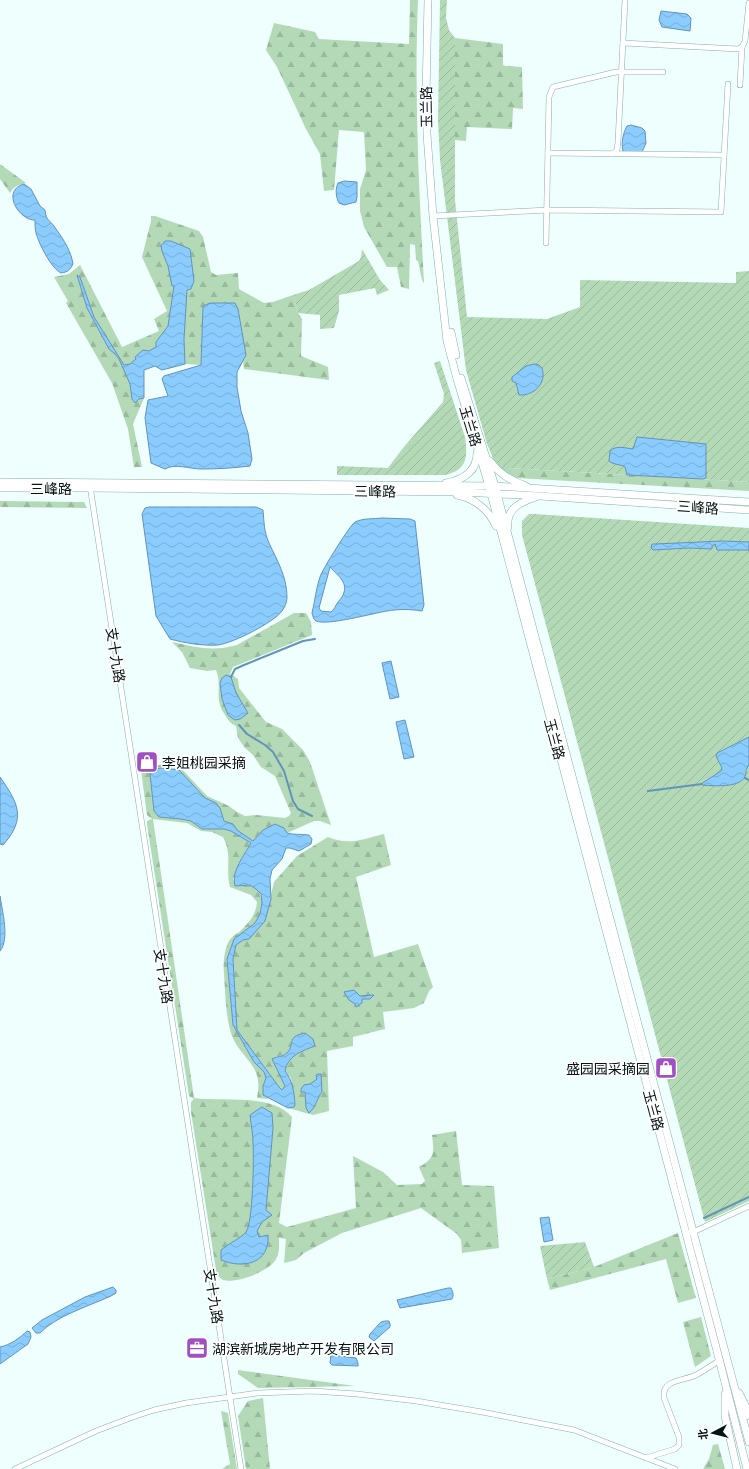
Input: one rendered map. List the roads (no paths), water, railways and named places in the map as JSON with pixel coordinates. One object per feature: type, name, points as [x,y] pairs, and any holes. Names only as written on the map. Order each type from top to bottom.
[{"type":"street","name":"玉兰路","points":[[428,0],[426,117],[447,341],[457,379],[493,490],[729,1381],[749,1442]]},
{"type":"street","name":"玉兰路","points":[[432,0],[430,104],[436,216]]},
{"type":"street","points":[[612,154],[617,150],[625,0]]},
{"type":"street","points":[[740,85],[742,47],[745,41],[749,3]]},
{"type":"street","points":[[623,43],[738,49],[742,47]]},
{"type":"street","points":[[546,243],[549,97],[553,87],[616,72],[663,72]]},
{"type":"street","points":[[436,216],[547,210],[721,212],[728,84]]},
{"type":"street","points":[[548,153],[724,155]]},
{"type":"street","points":[[436,489],[464,477],[472,470],[476,463],[477,439]]},
{"type":"street","points":[[477,439],[495,468],[502,475],[540,493]]},
{"type":"street","name":"三峰路","points":[[0,482],[90,485],[493,490],[749,510]]},
{"type":"street","name":"三峰路","points":[[0,488],[90,485]]},
{"type":"street","name":"支十九路","points":[[90,485],[241,1469]]},
{"type":"street","points":[[436,489],[464,496],[476,502],[493,520],[507,545]]},
{"type":"street","points":[[507,545],[509,514],[513,508],[520,503],[540,493]]},
{"type":"street","name":"三峰路","points":[[540,493],[749,502]]},
{"type":"street","points":[[690,1234],[749,1206]]},
{"type":"street","name":"玉兰路","points":[[690,1234],[720,1360],[729,1381],[747,1469]]},
{"type":"street","points":[[646,1458],[675,1449],[678,1445],[679,1437],[664,1398],[663,1393],[665,1388],[671,1383],[695,1376],[720,1360]]},
{"type":"street","points":[[729,1381],[747,1409],[749,1416]]},
{"type":"street","points":[[729,1381],[725,1416],[737,1469]]},
{"type":"street","points":[[15,1469],[60,1447],[133,1417],[178,1405],[258,1393],[313,1391],[357,1394],[416,1401],[574,1430],[675,1469]]},
{"type":"water","points":[[661,11],[687,14],[691,18],[690,31],[662,27],[659,20]]},
{"type":"water","points":[[631,125],[642,128],[645,131],[646,143],[642,152],[623,151],[622,141],[624,132],[627,126]]},
{"type":"water","points":[[344,181],[357,182],[356,202],[344,205],[339,203],[336,188],[338,183]]},
{"type":"water","points":[[24,184],[31,189],[40,206],[45,210],[48,219],[67,246],[73,264],[67,271],[61,273],[53,266],[38,238],[35,230],[35,220],[24,216],[15,205],[13,193],[17,188]]},
{"type":"water","points":[[165,241],[171,241],[190,249],[194,281],[191,289],[187,290],[184,339],[185,364],[162,370],[155,366],[144,370],[144,398],[139,399],[135,403],[132,399],[130,384],[119,359],[109,349],[87,308],[77,275],[80,277],[94,317],[124,365],[130,364],[143,350],[149,351],[156,347],[156,342],[168,326],[174,286],[172,286],[168,266],[161,246]]},
{"type":"water","points":[[210,303],[235,303],[238,309],[246,355],[237,372],[237,387],[241,411],[248,433],[252,459],[250,466],[244,467],[201,469],[173,466],[165,469],[151,463],[145,418],[148,400],[168,396],[162,379],[164,376],[201,365],[203,306]]},
{"type":"water","points":[[534,364],[539,365],[542,368],[543,379],[538,388],[534,391],[524,395],[519,395],[516,383],[512,381],[512,377],[526,366]]},
{"type":"water","points":[[637,437],[706,444],[706,478],[627,475],[625,467],[609,461],[610,451],[618,447],[633,449]]},
{"type":"water","points":[[256,507],[263,510],[267,539],[281,569],[287,590],[286,604],[282,611],[262,627],[233,641],[218,645],[200,645],[170,639],[156,616],[142,514],[145,508]]},
{"type":"water","points":[[365,519],[410,519],[415,521],[424,605],[422,611],[396,610],[340,621],[316,621],[312,613],[317,586],[320,577],[331,557],[355,522]],"holes":[[[330,567],[342,580],[345,588],[342,598],[338,601],[331,612],[321,611],[319,608]]]},
{"type":"water","points":[[722,541],[749,542],[749,550],[717,550],[715,544],[712,546],[712,549],[689,548],[653,550],[651,548],[652,544]]},
{"type":"water","points":[[391,661],[399,697],[390,699],[382,663]]},
{"type":"water","points":[[226,675],[231,677],[236,693],[248,713],[240,719],[235,720],[228,715],[222,699],[220,683],[222,678]]},
{"type":"water","points":[[405,720],[414,757],[404,759],[396,722]]},
{"type":"water","points":[[749,737],[749,765],[742,780],[730,785],[722,786],[701,784],[721,771],[722,768],[716,756],[717,753]]},
{"type":"water","points":[[161,768],[179,770],[205,798],[216,803],[220,808],[224,821],[233,824],[237,830],[253,841],[263,830],[275,824],[284,828],[287,833],[309,835],[312,839],[311,844],[299,851],[286,848],[282,859],[272,870],[270,879],[271,899],[265,921],[249,939],[243,940],[236,945],[233,959],[237,1030],[282,1090],[285,1086],[272,1059],[287,1053],[290,1050],[293,1039],[299,1035],[305,1033],[313,1039],[315,1046],[292,1057],[285,1071],[293,1087],[294,1107],[288,1108],[263,1095],[263,1086],[266,1078],[264,1072],[254,1062],[233,1025],[227,959],[234,939],[255,923],[260,914],[262,903],[261,894],[250,885],[235,886],[234,880],[236,869],[251,843],[231,831],[224,829],[202,829],[191,821],[159,817],[154,811],[150,774],[153,770]]},
{"type":"water","points":[[0,777],[15,803],[17,811],[15,827],[3,845],[0,844]]},
{"type":"water","points":[[0,896],[4,916],[5,932],[3,946],[0,951]]},
{"type":"water","points":[[354,990],[360,996],[374,995],[370,999],[362,999],[362,1003],[356,1007],[344,992]]},
{"type":"water","points":[[321,1074],[322,1092],[309,1113],[306,1108],[305,1092],[301,1092],[301,1089],[304,1085],[310,1084],[317,1079],[316,1075]]},
{"type":"water","points":[[262,1107],[272,1113],[273,1128],[266,1210],[272,1215],[262,1222],[257,1231],[259,1237],[268,1235],[267,1245],[265,1252],[254,1262],[246,1264],[229,1263],[221,1260],[221,1250],[244,1234],[248,1226],[252,1204],[253,1162],[253,1136],[250,1115]]},
{"type":"water","points":[[549,1217],[553,1240],[544,1242],[540,1218]]},
{"type":"water","points":[[113,1287],[116,1290],[116,1293],[64,1316],[40,1333],[36,1333],[32,1328],[42,1320],[85,1297]]},
{"type":"water","points":[[451,1288],[453,1295],[452,1299],[400,1308],[397,1300]]},
{"type":"water","points":[[389,1321],[390,1327],[374,1341],[369,1337],[370,1334],[381,1322]]},
{"type":"water","points":[[27,1331],[30,1332],[31,1337],[28,1344],[0,1364],[0,1347],[15,1341]]},
{"type":"water","points":[[331,1355],[356,1358],[358,1366],[332,1365],[330,1363]]},
{"type":"waterway","points":[[231,677],[235,669],[303,641],[315,639]]},
{"type":"waterway","points":[[239,725],[247,734],[265,745],[273,752],[284,771],[293,801],[298,809],[312,816]]},
{"type":"waterway","points":[[745,778],[749,780]]},
{"type":"waterway","points":[[648,791],[702,784]]},
{"type":"waterway","points":[[704,1218],[749,1197]]},
{"type":"place","name":"李姐桃园采摘","points":[[147,762]]},
{"type":"place","name":"盛园园采摘园","points":[[666,1068]]},
{"type":"place","name":"湖滨新城房地产开发有限公司","points":[[197,1348]]}]
